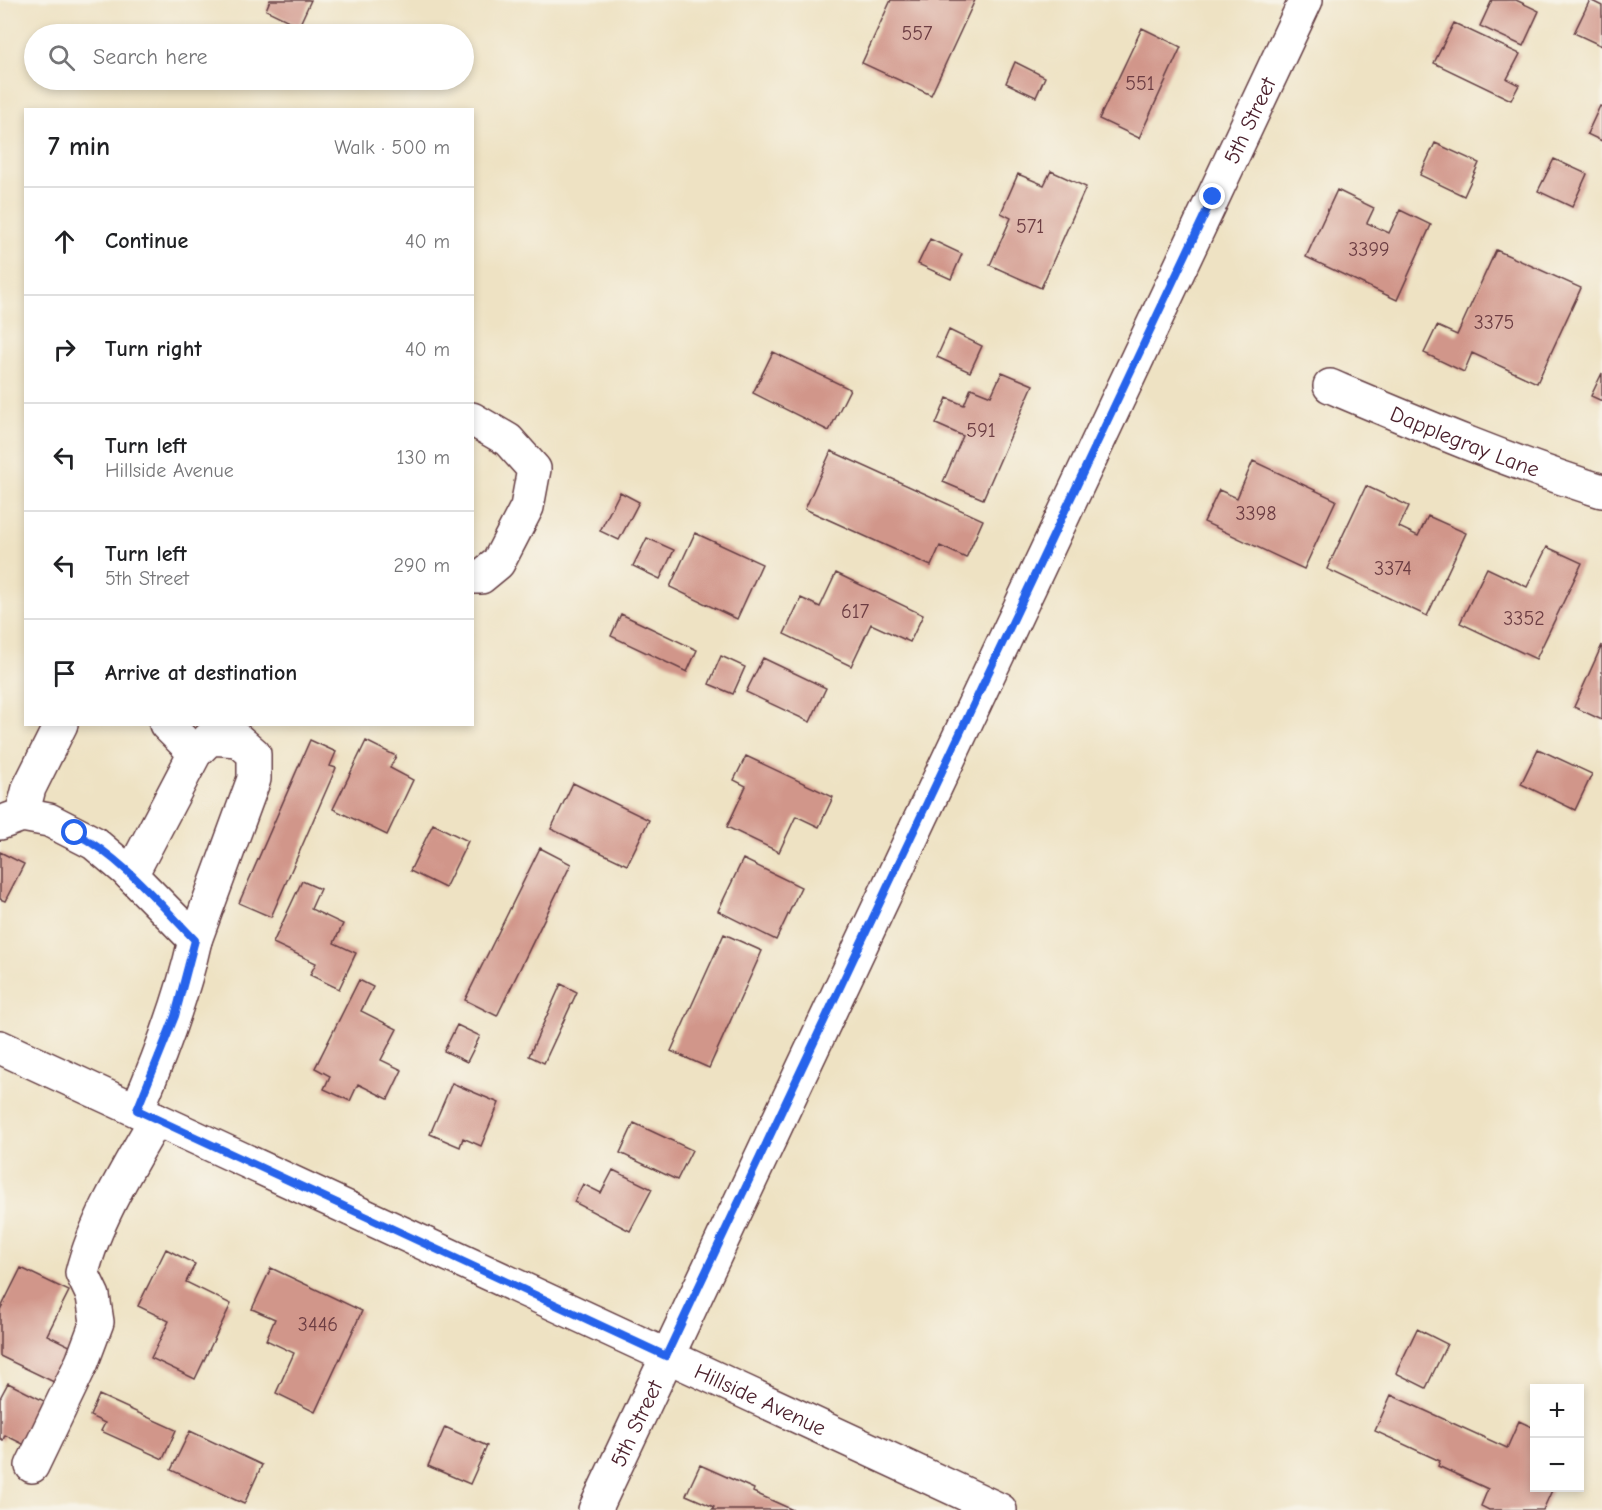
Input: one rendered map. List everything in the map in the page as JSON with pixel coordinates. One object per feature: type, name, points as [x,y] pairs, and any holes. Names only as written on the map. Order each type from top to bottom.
[{"type":"street","name":"5th Street","points":[[595,1510],[1306,0]]},
{"type":"street","name":"Dapplegray Lane","points":[[1330,386],[1440,433],[1602,491]]},
{"type":"street","points":[[474,420],[508,440],[534,469],[527,507],[498,563],[481,577],[474,577]]},
{"type":"street","points":[[60,726],[11,819],[49,820],[94,843],[131,875],[195,940]]},
{"type":"street","points":[[168,726],[195,753]]},
{"type":"street","points":[[32,1466],[82,1362],[97,1322],[93,1296],[82,1273],[88,1250],[130,1163],[175,1016],[195,940],[254,779],[254,754],[238,740],[210,738],[195,753],[131,875]]},
{"type":"street","name":"Hillside Avenue","points":[[0,1047],[1000,1510]]},
{"type":"building","points":[[270,0],[311,0],[300,24],[295,24],[266,10]]},
{"type":"building","points":[[891,0],[975,0],[931,95],[862,63]]},
{"type":"building","points":[[1492,0],[1516,0],[1539,11],[1523,46],[1480,26]]},
{"type":"building","points":[[1590,0],[1602,6],[1602,46],[1574,33]]},
{"type":"building","points":[[1454,23],[1520,54],[1507,79],[1519,85],[1511,100],[1434,63]]},
{"type":"building","points":[[1142,28],[1181,47],[1139,138],[1099,119]]},
{"type":"building","points":[[1015,62],[1045,77],[1036,97],[1006,83]]},
{"type":"building","points":[[1600,106],[1602,107],[1602,141],[1587,134]]},
{"type":"building","points":[[1435,143],[1479,163],[1464,196],[1420,175]]},
{"type":"building","points":[[1554,159],[1587,174],[1572,207],[1538,191]]},
{"type":"building","points":[[1051,171],[1086,187],[1041,288],[990,265],[1011,218],[1001,213],[1018,174],[1044,185]]},
{"type":"building","points":[[1337,190],[1374,208],[1367,223],[1389,233],[1400,210],[1431,225],[1397,300],[1306,257]]},
{"type":"building","points":[[930,239],[962,254],[951,279],[918,264]]},
{"type":"building","points":[[1496,250],[1581,288],[1537,383],[1472,353],[1464,372],[1424,353],[1437,326],[1457,335]]},
{"type":"building","points":[[949,330],[982,346],[970,372],[937,357]]},
{"type":"building","points":[[773,352],[850,389],[829,431],[753,393]]},
{"type":"building","points":[[1002,372],[1033,385],[983,499],[943,482],[963,436],[936,424],[947,398],[964,405],[971,388],[991,396]]},
{"type":"building","points":[[1602,373],[1602,401],[1591,396]]},
{"type":"building","points":[[831,451],[983,520],[966,558],[940,546],[931,566],[805,509]]},
{"type":"building","points":[[1253,461],[1336,500],[1304,569],[1204,522],[1219,490],[1237,498]]},
{"type":"building","points":[[1366,486],[1409,506],[1399,527],[1418,536],[1428,516],[1466,533],[1427,616],[1327,569]]},
{"type":"building","points":[[620,492],[639,502],[619,540],[600,531]]},
{"type":"building","points":[[695,533],[762,564],[737,619],[670,587]]},
{"type":"building","points":[[647,538],[674,550],[660,579],[633,566]]},
{"type":"building","points":[[1547,547],[1582,563],[1536,659],[1460,623],[1487,568],[1527,587]]},
{"type":"building","points":[[836,573],[923,615],[910,642],[871,624],[851,666],[784,634],[801,598],[820,607]]},
{"type":"building","points":[[621,614],[697,650],[687,672],[611,636]]},
{"type":"building","points":[[1602,645],[1602,720],[1574,707]]},
{"type":"building","points":[[721,656],[745,667],[733,694],[709,684]]},
{"type":"building","points":[[763,658],[826,688],[810,722],[746,692]]},
{"type":"building","points":[[310,740],[336,752],[330,766],[336,768],[271,917],[239,903]]},
{"type":"building","points":[[366,741],[396,756],[390,768],[413,780],[387,835],[333,809]]},
{"type":"building","points":[[1538,749],[1592,774],[1575,810],[1521,784]]},
{"type":"building","points":[[746,756],[833,797],[819,827],[796,816],[779,852],[727,827],[746,786],[734,780]]},
{"type":"building","points":[[573,783],[649,820],[627,865],[551,829]]},
{"type":"building","points":[[433,824],[468,841],[445,888],[410,871]]},
{"type":"building","points":[[540,848],[571,864],[497,1016],[465,1000]]},
{"type":"building","points":[[0,852],[24,864],[5,901],[0,899]]},
{"type":"building","points":[[743,859],[801,887],[776,940],[718,911]]},
{"type":"building","points":[[302,881],[320,889],[311,909],[343,924],[334,943],[356,953],[339,989],[310,975],[316,963],[273,943]]},
{"type":"building","points":[[724,934],[762,951],[709,1068],[671,1051]]},
{"type":"building","points":[[359,980],[373,987],[361,1011],[397,1029],[381,1060],[402,1070],[388,1099],[358,1084],[350,1101],[324,1089],[330,1076],[315,1068]]},
{"type":"building","points":[[561,984],[577,992],[544,1063],[529,1056]]},
{"type":"building","points":[[457,1025],[480,1036],[467,1062],[444,1051]]},
{"type":"building","points":[[452,1083],[499,1103],[481,1146],[463,1138],[460,1147],[430,1134]]},
{"type":"building","points":[[634,1123],[692,1150],[677,1180],[620,1153]]},
{"type":"building","points":[[613,1170],[652,1189],[630,1231],[574,1202],[583,1184],[601,1193]]},
{"type":"building","points":[[166,1249],[195,1264],[186,1282],[231,1304],[195,1379],[151,1358],[169,1321],[138,1306]]},
{"type":"building","points":[[21,1268],[69,1291],[47,1335],[76,1349],[58,1384],[0,1356],[0,1310]]},
{"type":"building","points":[[271,1268],[362,1311],[315,1412],[276,1393],[294,1353],[266,1340],[275,1319],[252,1309]]},
{"type":"building","points":[[1417,1329],[1447,1344],[1426,1388],[1396,1373]]},
{"type":"building","points":[[8,1383],[50,1404],[29,1447],[5,1435],[3,1440],[0,1438],[0,1398]]},
{"type":"building","points":[[99,1395],[176,1430],[163,1459],[101,1431],[105,1423],[90,1416]]},
{"type":"building","points":[[1391,1395],[1507,1448],[1519,1421],[1530,1426],[1530,1492],[1551,1492],[1543,1510],[1489,1510],[1481,1506],[1488,1489],[1438,1466],[1440,1461],[1375,1431]]},
{"type":"building","points":[[445,1427],[487,1446],[470,1484],[428,1466]]},
{"type":"building","points":[[190,1431],[262,1465],[244,1504],[171,1470]]},
{"type":"building","points":[[700,1465],[754,1489],[753,1492],[793,1510],[712,1510],[714,1507],[686,1495]]},
{"type":"route","points":[[75,833],[94,843],[126,870],[195,940],[175,1016],[137,1110],[666,1356],[1213,197]]}]
